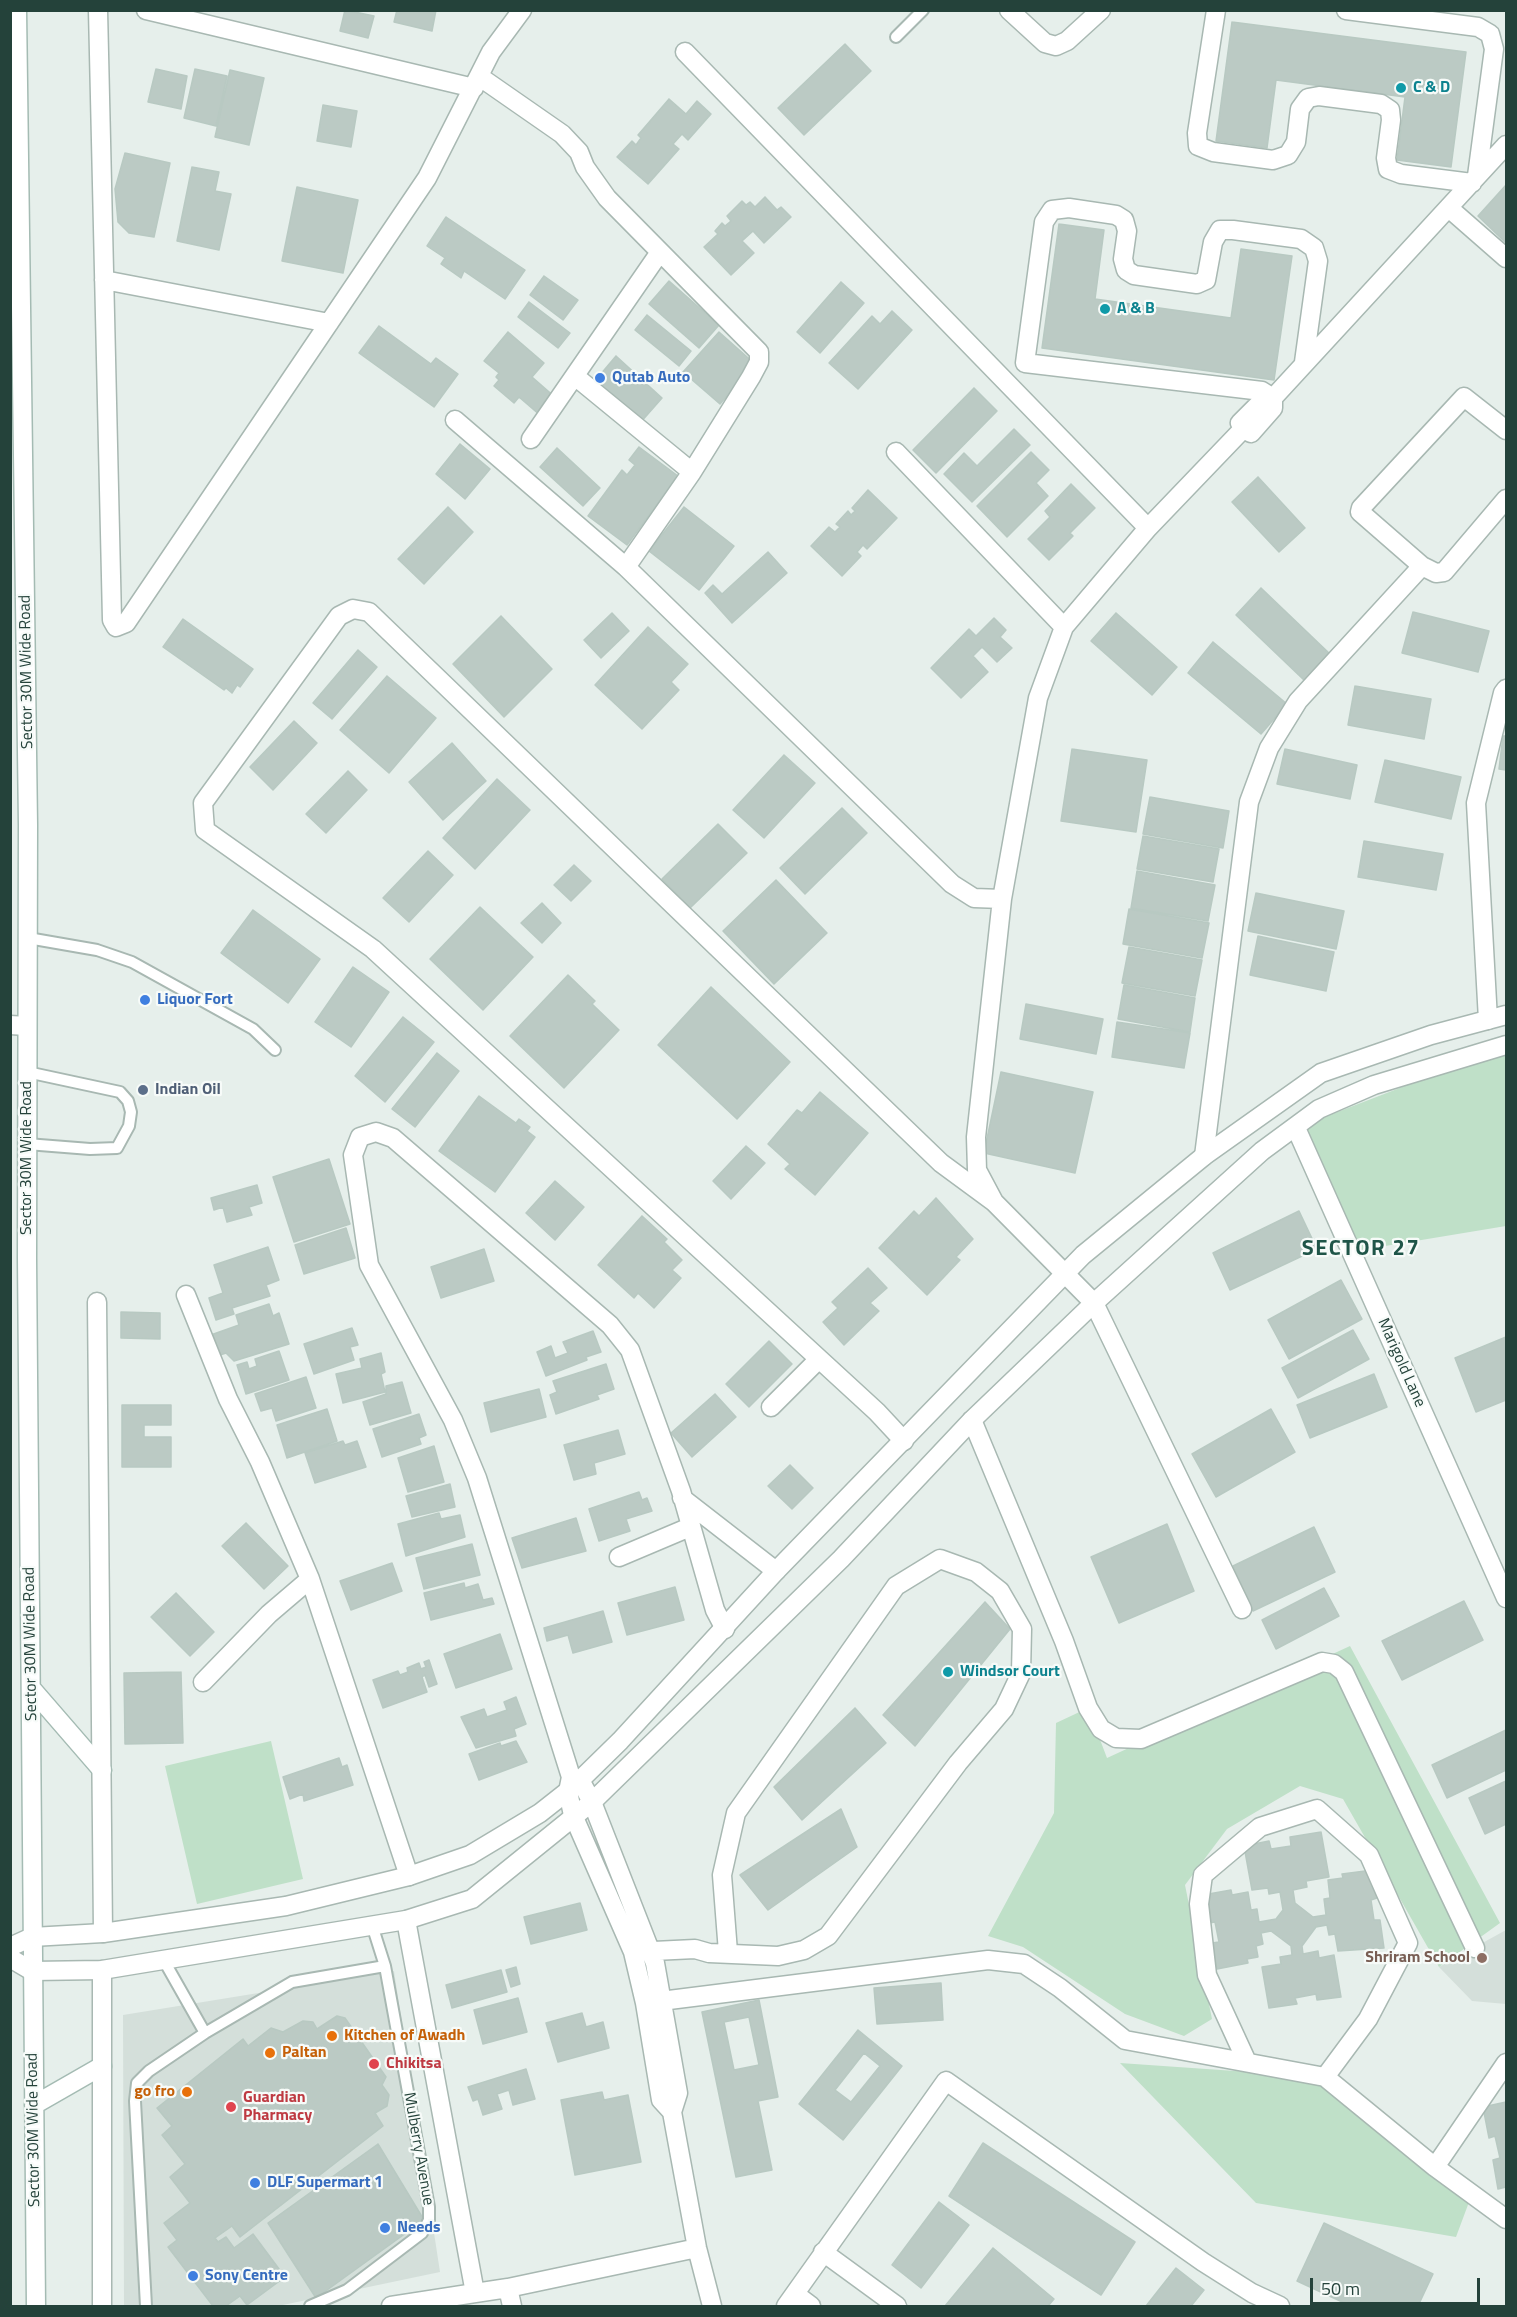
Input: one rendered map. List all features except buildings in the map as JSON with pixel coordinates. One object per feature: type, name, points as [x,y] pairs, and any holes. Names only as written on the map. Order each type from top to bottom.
[{"type":"street","name":"Sector 30M Wide Road","points":[[17,10],[23,297],[28,938],[19,1026],[27,1072],[36,2307]]},
{"type":"street","points":[[98,10],[112,620],[116,627],[126,623],[427,178],[491,52],[522,10]]},
{"type":"street","points":[[146,10],[477,83],[562,134],[579,152],[585,167],[607,198],[759,352],[759,362],[751,377],[692,472],[626,567]]},
{"type":"street","points":[[1009,10],[1045,43],[1056,46],[1067,41],[1101,10]]},
{"type":"street","points":[[1216,10],[1213,16],[1197,133],[1198,146],[1213,152],[1273,160],[1288,155],[1296,142],[1300,109],[1308,98],[1319,96],[1381,104],[1390,110],[1391,120],[1386,158],[1388,169],[1401,174],[1474,180]]},
{"type":"street","points":[[1346,10],[1478,27],[1490,34],[1494,49],[1474,180]]},
{"type":"street","points":[[685,52],[1148,528]]},
{"type":"street","points":[[994,1202],[977,1170],[976,1137],[1002,899],[1038,698],[1064,627],[1148,528],[1243,429],[1251,433],[1273,408],[1273,398],[1304,362],[1449,209],[1506,145]]},
{"type":"street","points":[[1273,398],[1262,391],[1025,363],[1044,222],[1052,210],[1069,208],[1116,215],[1124,220],[1127,231],[1123,259],[1126,270],[1134,275],[1197,284],[1206,280],[1214,242],[1220,230],[1301,239],[1314,248],[1318,261],[1304,362]]},
{"type":"street","points":[[1449,209],[1506,258]]},
{"type":"street","points":[[531,439],[576,377],[660,252]]},
{"type":"street","points":[[104,280],[329,323]]},
{"type":"street","points":[[576,377],[692,472]]},
{"type":"street","points":[[1506,430],[1464,397],[1361,508],[1361,516],[1429,572],[1444,572],[1506,499]]},
{"type":"street","points":[[455,420],[626,567],[952,884],[974,898],[1002,899]]},
{"type":"street","points":[[897,453],[1064,627]]},
{"type":"street","points":[[1204,1156],[1249,802],[1269,748],[1298,701],[1422,566]]},
{"type":"street","points":[[904,1441],[877,1412],[373,949],[205,830],[203,803],[339,616],[353,609],[369,612],[941,1163],[994,1202],[1066,1272],[1094,1303],[1242,1609]]},
{"type":"street","points":[[1488,1020],[1476,803],[1506,689]]},
{"type":"street","points":[[10,1947],[32,1937],[103,1933],[286,1906],[410,1876],[470,1855],[540,1813],[620,1741],[776,1571],[1066,1272],[1204,1156],[1321,1073],[1431,1035],[1506,1015]]},
{"type":"street","points":[[10,1958],[32,1971],[102,1970],[406,1920],[472,1899],[573,1815],[592,1802],[842,1559],[972,1420],[1094,1303],[1262,1151],[1319,1109],[1374,1085],[1506,1045]]},
{"type":"street","name":"Marigold Lane","points":[[1296,1128],[1506,1598]]},
{"type":"street","points":[[644,1957],[573,1815],[573,1783],[477,1478],[453,1420],[383,1296],[369,1265],[352,1155],[360,1137],[376,1132],[393,1138],[610,1325],[630,1350],[642,1378],[682,1498],[715,1610],[725,1629]]},
{"type":"street","points":[[186,1295],[228,1399],[260,1462],[310,1579],[410,1876]]},
{"type":"street","points":[[97,1302],[103,1933]]},
{"type":"street","points":[[771,1407],[819,1359]]},
{"type":"street","points":[[972,1420],[1064,1641],[1088,1708],[1101,1729],[1116,1738],[1141,1739],[1322,1662],[1334,1664],[1344,1672],[1475,1948]]},
{"type":"street","points":[[682,1498],[776,1571]]},
{"type":"street","points":[[619,1557],[690,1527]]},
{"type":"street","points":[[644,1957],[695,1949],[709,1953],[728,1952],[778,1956],[804,1950],[828,1936],[958,1763],[1004,1709],[1021,1673],[1022,1629],[1000,1591],[976,1572],[940,1559],[896,1586],[736,1813],[722,1875],[728,1952]]},
{"type":"street","points":[[203,1682],[269,1614],[310,1579]]},
{"type":"street","points":[[31,1688],[102,1770]]},
{"type":"street","points":[[573,1783],[592,1802],[644,1957],[653,2002],[662,2100],[672,2112],[697,2248],[712,2307]]},
{"type":"street","points":[[1247,2062],[1207,1975],[1199,1904],[1203,1875],[1260,1827],[1317,1809],[1369,1855],[1408,1943],[1368,2019],[1325,2077]]},
{"type":"street","points":[[406,1920],[475,2293]]},
{"type":"street","points":[[653,2002],[988,1960],[1024,1964],[1060,1988],[1125,2040],[1325,2077],[1435,2167],[1506,2219]]},
{"type":"street","points":[[102,1970],[102,2307]]},
{"type":"street","points":[[1435,2167],[1506,2063]]},
{"type":"street","points":[[34,2105],[102,2066]]},
{"type":"street","points":[[811,2307],[790,2300],[946,2081],[1203,2262],[1252,2293],[1280,2307]]},
{"type":"street","points":[[391,2307],[508,2288],[697,2248]]},
{"type":"street","points":[[823,2252],[897,2307]]},
{"type":"street","points":[[508,2288],[512,2307]]},
{"type":"lane","points":[[896,38],[924,10]]},
{"type":"lane","points":[[28,938],[97,950],[132,962],[253,1029],[275,1050]]},
{"type":"lane","points":[[27,1072],[120,1092],[128,1101],[131,1112],[129,1126],[117,1148],[27,1144]]},
{"type":"lane","name":"Mulberry Avenue","points":[[310,2307],[347,2290],[422,2233],[429,2220],[429,2207],[385,1966],[372,1925]]},
{"type":"lane","points":[[163,1959],[205,2033]]},
{"type":"lane","points":[[146,2307],[135,2101],[137,2083],[149,2071],[205,2033],[292,1982],[385,1966]]},
{"type":"shaded area","name":"Shriram School","points":[[1506,1930],[1506,2004],[1472,2001],[1439,1967]]},
{"type":"shaded area","points":[[394,1971],[440,2272],[278,2306],[124,2306],[123,2015]]},
{"type":"green space","points":[[1506,1047],[1506,1226],[1361,1250],[1296,1128]]},
{"type":"green space","points":[[1350,1646],[1500,1923],[1439,1967],[1343,1799],[1300,1786],[1227,1829],[1185,1885],[1212,2019],[1184,2036],[1125,2014],[1023,1947],[988,1936],[1054,1813],[1056,1723],[1088,1708],[1107,1758]]},
{"type":"green space","points":[[271,1741],[303,1879],[197,1904],[165,1766]]},
{"type":"green space","points":[[1120,2063],[1307,2076],[1472,2194],[1456,2237],[1256,2203]]},
{"type":"place","name":"C & D","points":[[1401,88]]},
{"type":"place","name":"A & B","points":[[1105,309]]},
{"type":"place","name":"Qutab Auto","points":[[600,378]]},
{"type":"place","name":"Liquor Fort","points":[[145,1000]]},
{"type":"place","name":"Indian Oil","points":[[143,1090]]},
{"type":"place","name":"Windsor Court","points":[[948,1672]]},
{"type":"place","name":"Shriram School","points":[[1482,1958]]},
{"type":"place","name":"Kitchen of Awadh","points":[[332,2036]]},
{"type":"place","name":"Paltan","points":[[270,2053]]},
{"type":"place","name":"Chikitsa","points":[[374,2064]]},
{"type":"place","name":"go fro","points":[[187,2092]]},
{"type":"place","name":"Guardian Pharmacy","points":[[231,2107]]},
{"type":"place","name":"DLF Supermart 1","points":[[255,2183]]},
{"type":"place","name":"Needs","points":[[385,2228]]},
{"type":"place","name":"Sony Centre","points":[[193,2276]]},
{"type":"district","name":"SECTOR 27","points":[[1361,1250]]}]
